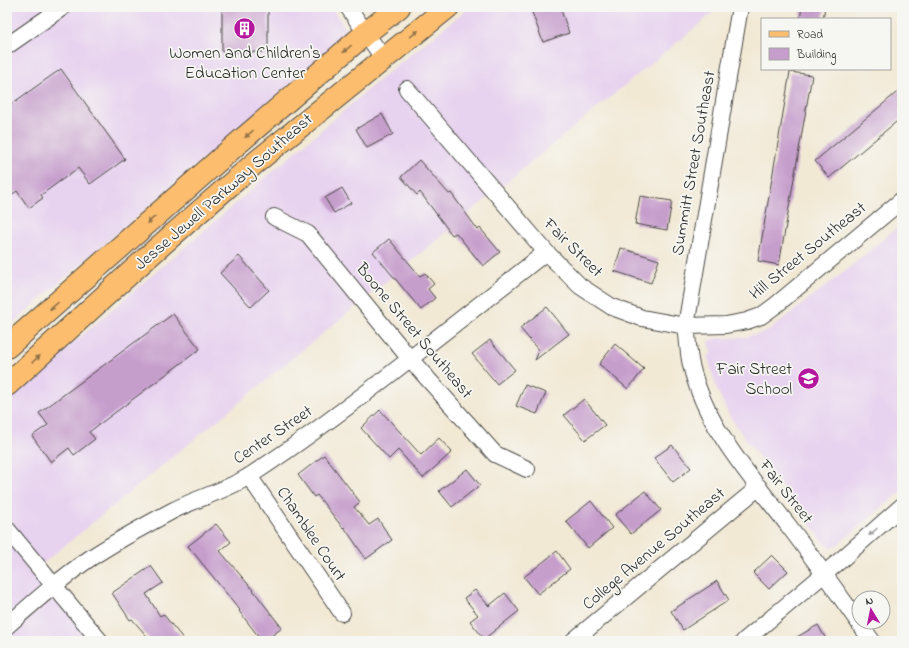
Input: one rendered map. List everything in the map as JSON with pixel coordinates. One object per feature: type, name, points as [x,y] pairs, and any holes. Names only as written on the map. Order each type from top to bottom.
[{"type":"main road","name":"Jesse Jewell Parkway Southeast","points":[[7,347],[236,145],[399,7]]},
{"type":"main road","name":"Jesse Jewell Parkway Southeast","points":[[7,385],[151,254],[249,168],[448,7]]},
{"type":"street","points":[[7,46],[63,7]]},
{"type":"street","points":[[348,7],[384,58]]},
{"type":"street","name":"Summitt Street Southeast","points":[[686,326],[740,7]]},
{"type":"street","name":"Fair Street","points":[[408,89],[546,252],[580,286],[612,307],[642,318],[686,326],[691,365],[703,400],[716,426],[738,461],[825,574],[872,641]]},
{"type":"street","name":"Hill Street Southeast","points":[[686,326],[726,325],[747,321],[761,316],[902,200]]},
{"type":"street","name":"Boone Street Southeast","points":[[274,217],[308,234],[410,359],[495,454],[527,469]]},
{"type":"street","name":"Center Street","points":[[7,626],[54,585],[121,538],[175,510],[215,493],[249,476],[364,395],[546,252]]},
{"type":"street","name":"Chamblee Court","points":[[249,476],[342,614]]},
{"type":"street","name":"College Avenue Southeast","points":[[573,641],[759,487]]},
{"type":"street","points":[[744,641],[825,574],[902,506]]},
{"type":"street","points":[[7,529],[100,641]]},
{"type":"shaded area","points":[[7,7],[331,7],[347,31],[334,47],[7,328]]},
{"type":"shaded area","points":[[470,7],[720,7],[40,566],[104,641],[7,641],[7,400],[378,81]]},
{"type":"shaded area","name":"Fair Street School","points":[[902,223],[902,491],[836,546],[831,548],[827,546],[730,417],[717,390],[711,369],[708,357],[711,353],[709,341],[718,338],[746,337],[768,331],[854,264]]},
{"type":"building","name":"Women and Children's Education Center","points":[[222,7],[268,7],[268,52],[222,52]]},
{"type":"building","points":[[530,7],[560,7],[569,33],[543,42]]},
{"type":"building","points":[[802,7],[825,7],[823,18],[800,18]]},
{"type":"building","points":[[61,69],[125,159],[90,184],[78,168],[41,195],[43,198],[29,208],[17,191],[7,198],[7,107]]},
{"type":"building","points":[[790,72],[812,75],[779,265],[758,261]]},
{"type":"building","points":[[902,88],[902,117],[829,178],[815,161]]},
{"type":"building","points":[[382,114],[393,134],[367,148],[356,129]]},
{"type":"building","points":[[419,160],[449,194],[451,193],[478,230],[480,228],[500,252],[483,266],[456,233],[452,235],[420,192],[417,195],[401,177]]},
{"type":"building","points":[[342,188],[351,203],[334,213],[325,198]]},
{"type":"building","points":[[640,196],[672,201],[667,230],[635,224]]},
{"type":"building","points":[[389,239],[420,276],[425,273],[434,284],[428,289],[435,298],[421,310],[373,252]]},
{"type":"building","points":[[621,248],[659,260],[651,283],[614,271]]},
{"type":"building","points":[[239,256],[269,290],[251,307],[220,273]]},
{"type":"building","points":[[547,307],[569,334],[535,360],[539,351],[520,328]]},
{"type":"building","points":[[173,314],[200,349],[89,432],[95,439],[74,455],[69,448],[51,462],[32,436],[48,425],[39,413]]},
{"type":"building","points":[[490,340],[515,370],[497,384],[472,354]]},
{"type":"building","points":[[615,344],[644,369],[628,389],[599,364]]},
{"type":"building","points":[[525,385],[546,393],[537,414],[516,406]]},
{"type":"building","points":[[584,399],[605,425],[585,440],[564,415]]},
{"type":"building","points":[[380,410],[421,455],[439,438],[452,452],[423,478],[398,450],[389,459],[361,428]]},
{"type":"building","points":[[672,445],[691,468],[673,482],[654,458]]},
{"type":"building","points":[[324,455],[360,502],[354,507],[369,525],[378,519],[392,540],[366,559],[344,527],[343,528],[317,495],[314,497],[298,475]]},
{"type":"building","points":[[467,469],[480,485],[452,507],[439,491]]},
{"type":"building","points":[[645,491],[661,510],[631,534],[615,515]]},
{"type":"building","points":[[591,501],[612,528],[588,548],[566,521]]},
{"type":"building","points":[[216,524],[231,542],[220,551],[253,590],[282,628],[265,641],[262,641],[239,611],[240,610],[188,546]]},
{"type":"building","points":[[557,551],[570,569],[538,594],[524,577]]},
{"type":"building","points":[[772,555],[788,571],[769,589],[753,573]]},
{"type":"building","points":[[151,566],[163,583],[146,594],[160,616],[163,614],[185,641],[151,641],[132,619],[130,620],[112,593]]},
{"type":"building","points":[[717,581],[729,600],[683,630],[671,611]]},
{"type":"building","points":[[475,590],[489,606],[505,593],[519,611],[484,639],[470,621],[478,615],[464,598]]},
{"type":"building","points":[[818,625],[827,641],[790,641]]},
{"type":"place","name":"Women and Children's Education Center","points":[[245,29]]},
{"type":"place","name":"Fair Street School","points":[[808,379]]}]
